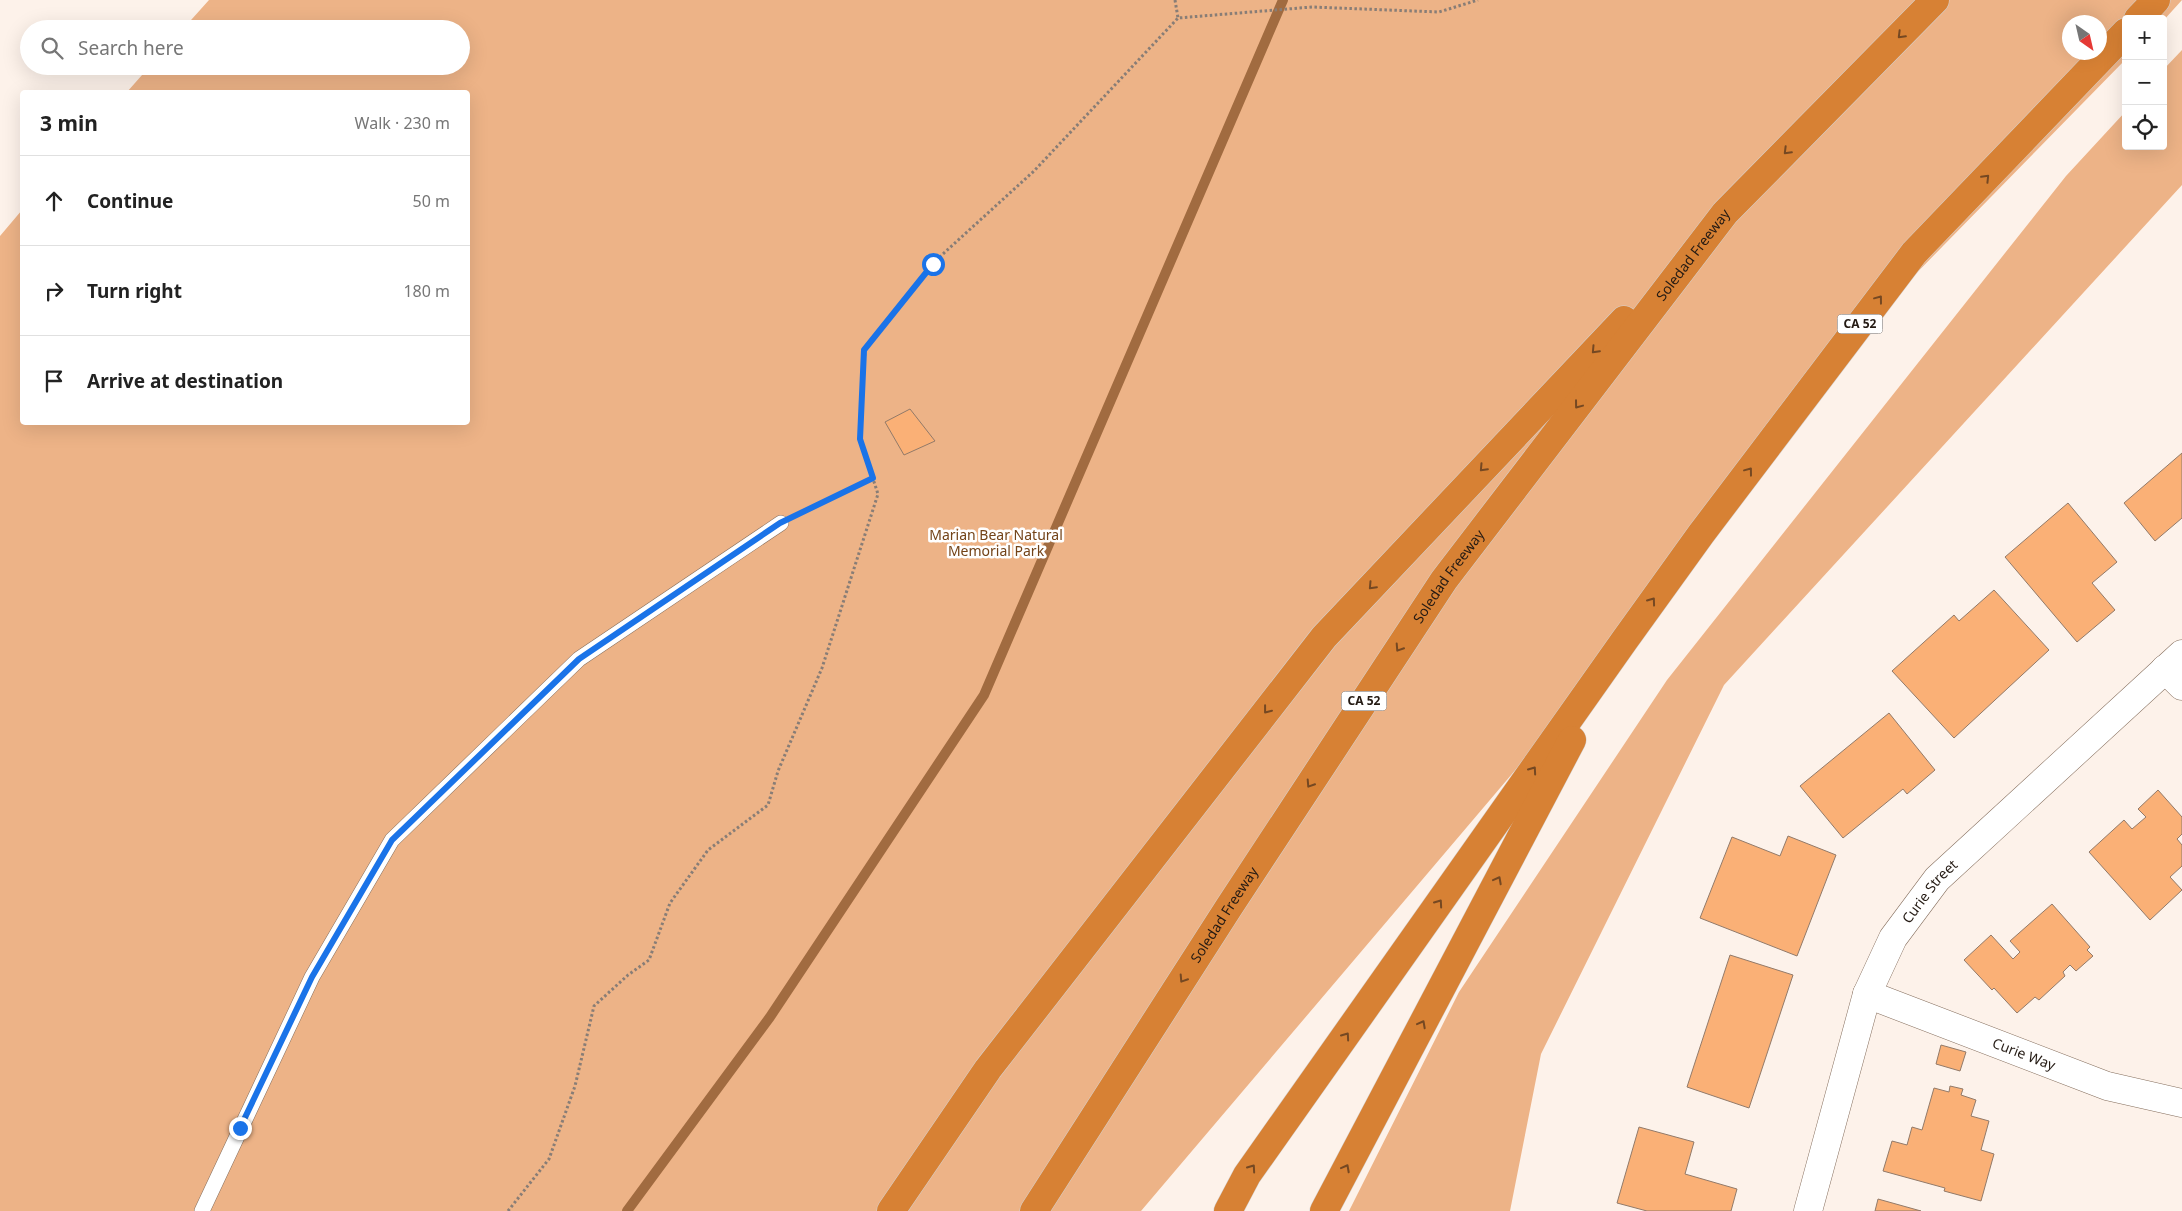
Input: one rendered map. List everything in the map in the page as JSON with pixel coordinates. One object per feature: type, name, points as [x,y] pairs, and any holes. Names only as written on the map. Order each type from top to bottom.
[{"type":"highway","name":"Soledad Freeway","points":[[1034,1211],[1229,907],[1444,580],[1725,213],[1935,0]]},
{"type":"highway","points":[[2142,15],[2156,0]]},
{"type":"highway","name":"CA 52","points":[[1228,1211],[1247,1175],[1624,641],[1701,534],[1914,253],[2122,36]]},
{"type":"highway","points":[[891,1211],[988,1070],[1324,637],[1725,213]]},
{"type":"highway","points":[[1324,1211],[1624,641]]},
{"type":"street","name":"Curie Street","points":[[1808,1211],[1867,994],[1893,938],[1937,879],[2176,670]]},
{"type":"street","name":"Curie Way","points":[[1867,994],[2107,1086],[2182,1103]]},
{"type":"lane","points":[[202,1211],[312,977],[392,840],[579,659],[780,523]]},
{"type":"path","points":[[1175,0],[1178,18]]},
{"type":"path","points":[[508,1211],[548,1159],[576,1086],[594,1006],[628,975],[649,960],[670,903],[708,850],[768,805],[778,771],[822,668],[878,494],[860,439],[864,350],[933,264],[1034,171],[1178,18],[1304,7],[1439,12],[1478,0]]},
{"type":"path","points":[[780,523],[873,478]]},
{"type":"green space","name":"Marian Bear Natural Memorial Park","points":[[209,0],[2182,0],[2167,17],[2167,15],[2122,15],[2122,63],[1897,293],[1624,642],[1141,1211],[0,1211],[0,236],[20,212],[20,425],[470,425],[470,90],[129,90],[142,75],[470,75],[470,20],[191,20]]},
{"type":"green space","points":[[2182,50],[2182,185],[1724,685],[1541,1054],[1510,1211],[1349,1211],[1459,992],[1667,680],[2066,176],[2122,115],[2122,150],[2167,150],[2167,66]]},
{"type":"building","points":[[910,409],[935,441],[904,455],[885,422]]},
{"type":"building","points":[[2182,453],[2182,518],[2155,541],[2124,503]]},
{"type":"building","points":[[2068,503],[2117,562],[2092,583],[2115,610],[2077,642],[2005,557]]},
{"type":"building","points":[[1994,590],[2049,650],[1954,738],[1892,671],[1954,615],[1959,621]]},
{"type":"building","points":[[1889,713],[1935,770],[1907,794],[1903,789],[1843,838],[1800,786]]},
{"type":"building","points":[[2158,790],[2182,817],[2182,834],[2177,839],[2182,845],[2182,866],[2170,877],[2182,890],[2150,920],[2089,852],[2124,820],[2132,829],[2146,817],[2138,809]]},
{"type":"building","points":[[1788,836],[1836,855],[1797,956],[1700,918],[1732,837],[1780,856]]},
{"type":"building","points":[[2052,904],[2090,947],[2087,950],[2093,956],[2076,971],[2070,965],[2063,972],[2065,976],[2039,1000],[2035,997],[2017,1013],[1964,960],[1991,935],[2013,959],[2020,952],[2010,941]]},
{"type":"building","points":[[1730,955],[1793,975],[1749,1108],[1687,1087]]},
{"type":"building","points":[[1941,1045],[1966,1052],[1960,1071],[1936,1064]]},
{"type":"building","points":[[1950,1086],[1963,1089],[1961,1095],[1976,1100],[1971,1116],[1989,1121],[1981,1150],[1994,1154],[1981,1201],[1944,1191],[1945,1188],[1883,1171],[1892,1141],[1907,1145],[1912,1127],[1922,1130],[1934,1088],[1949,1092]]},
{"type":"building","points":[[1639,1127],[1694,1142],[1685,1174],[1737,1189],[1731,1211],[1647,1211],[1617,1203]]},
{"type":"building","points":[[1878,1199],[1921,1211],[1875,1211]]},
{"type":"waterway","points":[[627,1211],[770,1017],[984,695],[1283,0]]},
{"type":"route","points":[[240,1128],[312,977],[392,840],[579,659],[780,523],[873,478],[860,439],[864,350],[933,264]]}]
